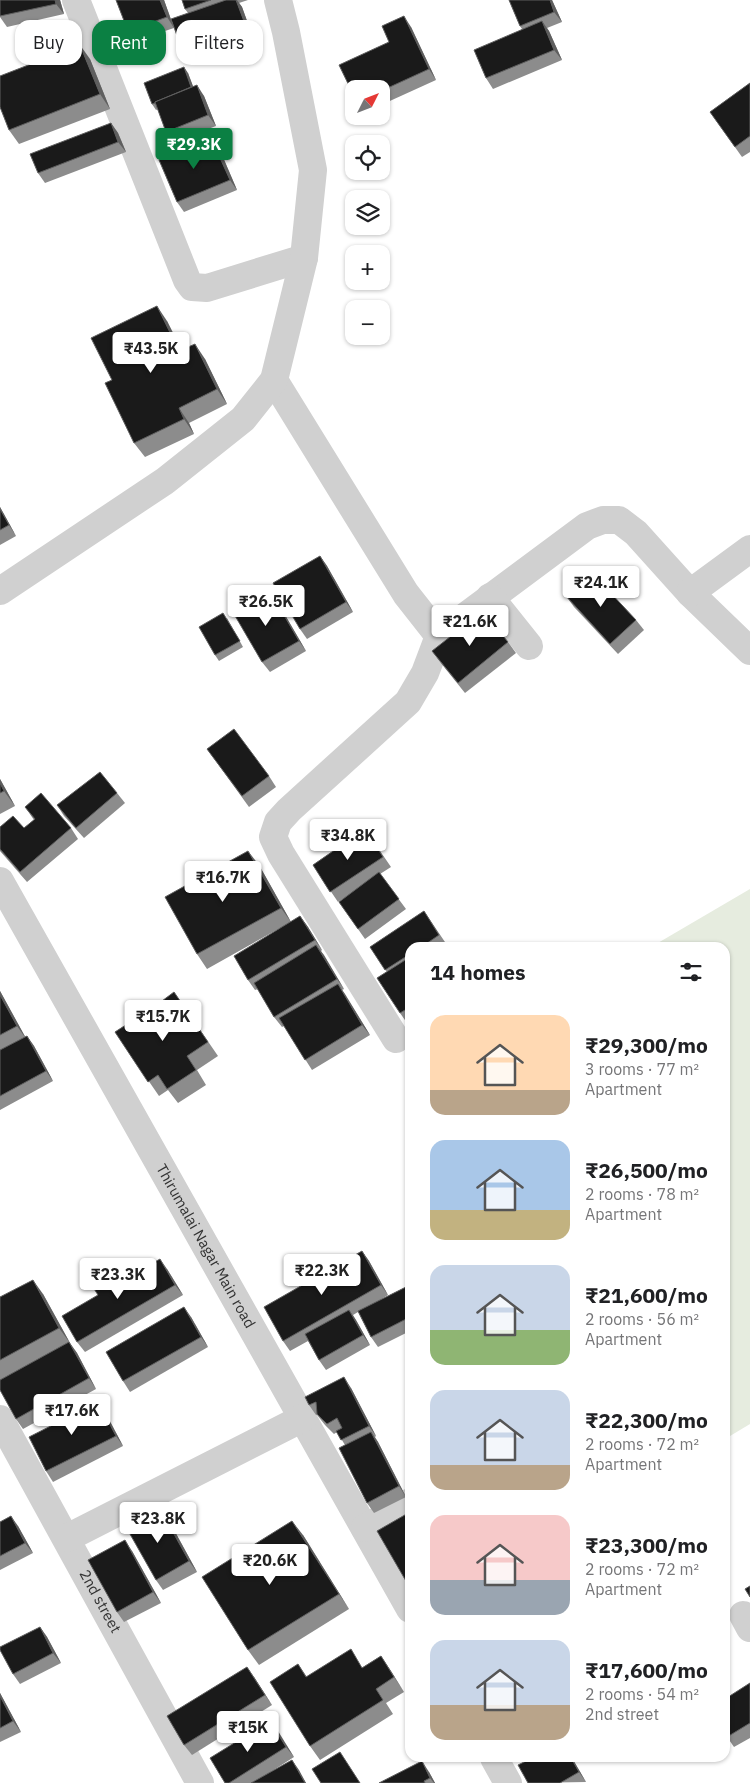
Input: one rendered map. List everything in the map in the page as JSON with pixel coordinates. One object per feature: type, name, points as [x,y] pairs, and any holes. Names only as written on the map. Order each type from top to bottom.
[{"type":"street","points":[[76,0],[187,280],[192,287],[207,288],[304,258]]},
{"type":"street","points":[[0,591],[165,481],[243,419],[274,380],[304,258],[313,170],[278,0]]},
{"type":"street","points":[[274,380],[406,594],[439,636]]},
{"type":"street","points":[[396,1039],[281,854],[273,837],[278,822],[289,810],[408,702],[425,673],[439,636],[587,526],[603,520],[619,520],[636,533],[690,593],[750,651]]},
{"type":"street","points":[[690,593],[750,549]]},
{"type":"street","points":[[490,598],[529,646]]},
{"type":"street","name":"Thirumalai Nagar Main road","points":[[0,883],[405,1600]]},
{"type":"street","points":[[67,1538],[303,1418]]},
{"type":"street","name":"2nd street","points":[[0,1419],[200,1783]]},
{"type":"street","points":[[365,1528],[405,1505]]},
{"type":"street","points":[[496,1762],[508,1783]]},
{"type":"shaded area","points":[[750,889],[750,1424],[730,1436],[730,942],[660,942]]},
{"type":"building","points":[[0,0],[55,0],[56,4],[0,16]]},
{"type":"building","points":[[116,0],[160,0],[167,17],[159,20],[124,20]]},
{"type":"building","points":[[182,0],[211,0],[185,9]]},
{"type":"building","points":[[226,0],[236,0],[244,20],[176,20],[176,33],[171,19]]},
{"type":"building","points":[[509,0],[550,0],[554,12],[520,26]]},
{"type":"building","points":[[404,16],[429,69],[390,87],[390,80],[346,80],[339,65],[389,42],[382,26]]},
{"type":"building","points":[[542,21],[554,50],[486,78],[474,50]]},
{"type":"building","points":[[82,50],[100,94],[9,130],[0,107],[0,76],[28,65],[82,65]]},
{"type":"building","points":[[184,67],[191,87],[152,104],[144,83]]},
{"type":"building","points":[[750,83],[750,136],[735,147],[710,112]]},
{"type":"building","points":[[197,85],[208,115],[166,132],[155,102]]},
{"type":"building","points":[[111,123],[118,142],[38,173],[30,154]]},
{"type":"building","points":[[211,138],[230,180],[177,202],[159,160]]},
{"type":"building","points":[[157,306],[179,351],[195,344],[217,389],[179,408],[184,419],[134,443],[105,383],[112,380],[91,338]]},
{"type":"building","points":[[0,509],[9,525],[0,530]]},
{"type":"building","points":[[320,556],[346,602],[300,629],[273,583]]},
{"type":"building","points":[[592,573],[636,620],[610,644],[566,596]]},
{"type":"building","points":[[271,593],[299,641],[262,662],[234,614]]},
{"type":"building","points":[[483,611],[508,642],[458,683],[432,651]]},
{"type":"building","points":[[223,613],[240,641],[215,655],[199,627]]},
{"type":"building","points":[[234,729],[269,776],[242,796],[207,749]]},
{"type":"building","points":[[100,772],[117,793],[76,828],[57,805]]},
{"type":"building","points":[[0,783],[4,791],[0,793]]},
{"type":"building","points":[[41,793],[71,828],[20,872],[0,849],[0,827],[13,816],[24,828],[35,819],[25,807]]},
{"type":"building","points":[[365,829],[383,857],[330,892],[313,865]]},
{"type":"building","points":[[248,851],[281,908],[197,954],[165,897]]},
{"type":"building","points":[[379,872],[399,899],[358,929],[339,902]]},
{"type":"building","points":[[424,911],[439,935],[429,942],[405,942],[405,957],[385,970],[370,947]]},
{"type":"building","points":[[300,916],[315,940],[248,980],[234,956]]},
{"type":"building","points":[[316,945],[337,979],[274,1017],[254,983]]},
{"type":"building","points":[[405,960],[405,1010],[400,1013],[377,978]]},
{"type":"building","points":[[338,984],[362,1025],[305,1060],[279,1018]]},
{"type":"building","points":[[174,992],[208,1042],[187,1056],[196,1070],[167,1089],[158,1075],[148,1082],[115,1032],[152,1008],[159,1019],[166,1015],[158,1004]]},
{"type":"building","points":[[0,995],[17,1026],[0,1035]]},
{"type":"building","points":[[27,1036],[46,1071],[0,1096],[0,1050]]},
{"type":"building","points":[[362,1251],[381,1285],[283,1341],[264,1307]]},
{"type":"building","points":[[160,1259],[175,1285],[77,1342],[62,1316],[98,1295],[91,1284],[101,1278],[108,1289]]},
{"type":"building","points":[[33,1280],[59,1328],[0,1360],[0,1297]]},
{"type":"building","points":[[405,1288],[405,1320],[371,1337],[358,1311]]},
{"type":"building","points":[[184,1307],[201,1337],[123,1381],[106,1352]]},
{"type":"building","points":[[349,1310],[363,1335],[319,1360],[305,1334]]},
{"type":"building","points":[[69,1342],[89,1378],[16,1419],[0,1390],[0,1380]]},
{"type":"building","points":[[344,1377],[369,1426],[341,1440],[336,1431],[342,1428],[337,1418],[327,1424],[317,1414],[316,1402],[309,1405],[305,1397]]},
{"type":"building","points":[[98,1402],[116,1436],[46,1471],[29,1437]]},
{"type":"building","points":[[371,1432],[399,1486],[367,1503],[339,1448]]},
{"type":"building","points":[[160,1509],[189,1561],[156,1580],[126,1527]]},
{"type":"building","points":[[405,1515],[405,1579],[377,1531]]},
{"type":"building","points":[[11,1516],[25,1543],[0,1556],[0,1522]]},
{"type":"building","points":[[292,1521],[339,1594],[248,1650],[202,1577]]},
{"type":"building","points":[[125,1540],[153,1592],[117,1612],[88,1560]]},
{"type":"building","points":[[750,1586],[750,1597],[745,1589]]},
{"type":"building","points":[[40,1627],[53,1653],[13,1674],[0,1647]]},
{"type":"building","points":[[351,1649],[362,1668],[381,1656],[394,1677],[376,1689],[383,1700],[310,1746],[270,1682],[298,1664],[306,1677]]},
{"type":"building","points":[[247,1667],[265,1695],[184,1745],[167,1716]]},
{"type":"building","points":[[750,1683],[750,1723],[730,1735],[730,1696]]},
{"type":"building","points":[[0,1696],[13,1721],[0,1728]]},
{"type":"building","points":[[270,1721],[286,1747],[229,1783],[225,1783],[210,1758]]},
{"type":"building","points":[[340,1752],[360,1783],[321,1783],[312,1769]]},
{"type":"building","points":[[292,1760],[305,1783],[251,1783]]},
{"type":"building","points":[[420,1762],[422,1762],[430,1778],[424,1781],[425,1783],[379,1783]]},
{"type":"building","points":[[524,1762],[573,1762],[579,1772],[560,1783],[528,1783],[518,1765]]}]
